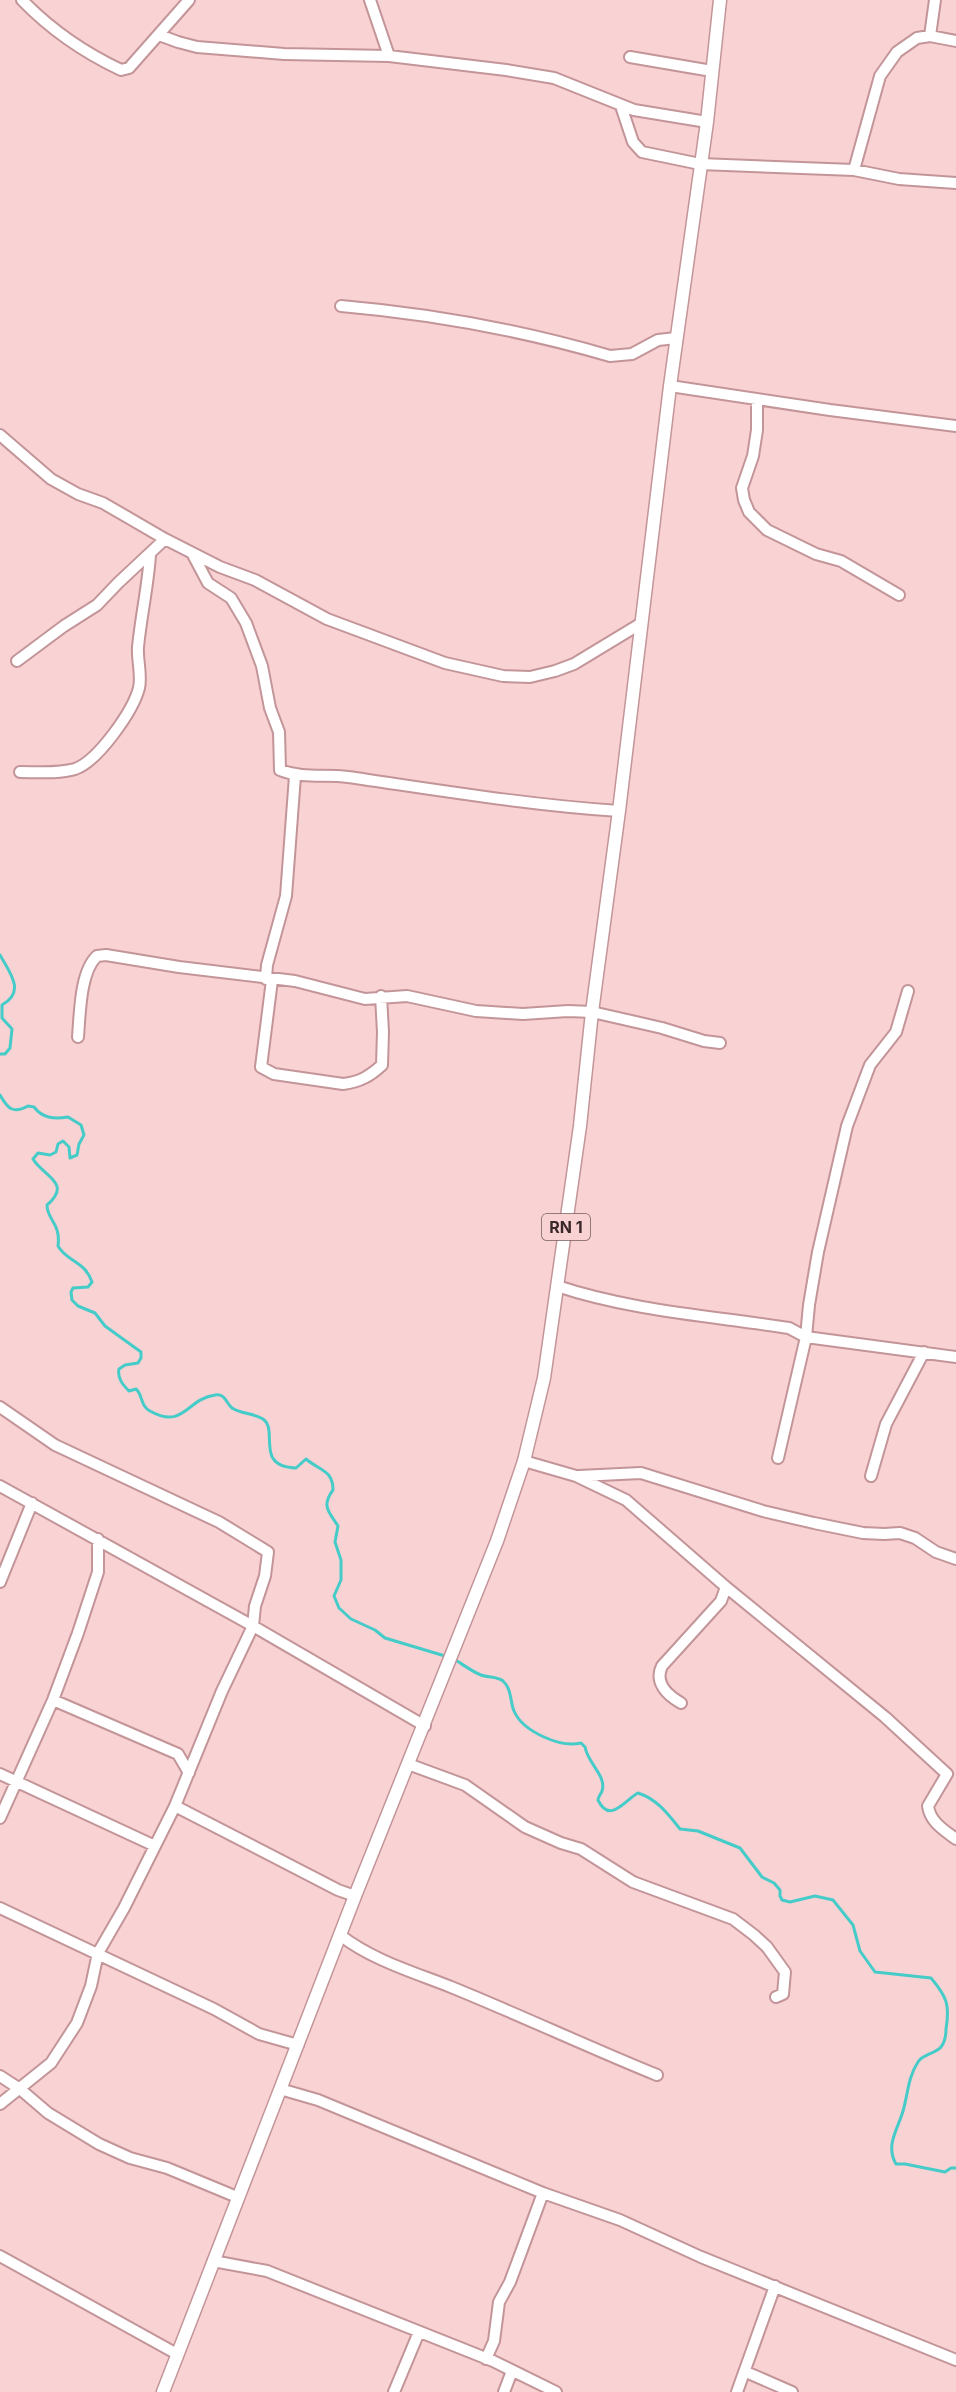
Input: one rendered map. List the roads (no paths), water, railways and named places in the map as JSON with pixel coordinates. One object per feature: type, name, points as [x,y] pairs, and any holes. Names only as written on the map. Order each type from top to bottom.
[{"type":"main road","name":"RN 1","points":[[162,2392],[355,1896],[497,1541],[524,1461],[544,1378],[580,1126],[640,624],[676,338],[707,122],[720,0]]},
{"type":"street","points":[[22,0],[42,21],[107,64],[121,70],[129,68],[189,0]]},
{"type":"street","points":[[370,0],[389,57]]},
{"type":"street","points":[[930,36],[935,0]]},
{"type":"street","points":[[159,35],[197,46],[284,54],[389,57],[506,70],[554,78],[621,106],[707,122]]},
{"type":"street","points":[[854,170],[880,76],[897,52],[917,38],[930,36],[956,41]]},
{"type":"street","points":[[630,57],[712,71]]},
{"type":"street","points":[[621,106],[637,148],[642,152],[700,164],[854,170],[899,179],[956,183]]},
{"type":"street","points":[[341,306],[412,312],[468,322],[610,356],[632,354],[658,340],[676,338]]},
{"type":"street","points":[[670,386],[757,400],[956,426]]},
{"type":"street","points":[[757,400],[757,430],[753,456],[742,488],[749,512],[767,530],[816,554],[841,561],[899,595]]},
{"type":"street","points":[[0,435],[51,478],[78,494],[103,503],[192,554],[255,580],[327,619],[445,663],[503,676],[530,677],[574,664],[640,624]]},
{"type":"street","points":[[17,661],[97,605],[165,539]]},
{"type":"street","points":[[192,554],[208,583],[231,598],[246,623],[262,666],[270,708],[279,732],[280,770],[295,776],[347,777],[459,794],[619,811]]},
{"type":"street","points":[[20,772],[56,772],[75,769],[89,761],[115,731],[133,704],[140,686],[138,648],[148,588],[150,555]]},
{"type":"street","points":[[295,776],[286,896],[267,965],[269,979],[261,1067],[274,1074],[343,1084],[354,1083],[368,1077],[382,1065],[381,996]]},
{"type":"street","points":[[78,1037],[84,984],[89,964],[97,956],[295,981],[365,999],[381,996],[407,996],[448,1006],[500,1013],[592,1012],[662,1028],[704,1041],[720,1043]]},
{"type":"street","points":[[778,1458],[806,1336],[818,1252],[846,1126],[870,1065],[896,1032],[908,991]]},
{"type":"street","points":[[557,1286],[641,1308],[789,1328],[806,1336],[956,1357]]},
{"type":"street","points":[[871,1476],[886,1424],[924,1352]]},
{"type":"street","points":[[0,1407],[55,1445],[96,1462],[219,1522],[268,1552],[265,1576],[255,1606],[252,1626],[222,1691],[176,1806],[124,1908],[98,1953],[91,1986],[77,2023],[51,2063],[0,2103]]},
{"type":"street","points":[[524,1461],[576,1476],[626,1500],[726,1587],[952,1771],[928,1806],[932,1820],[956,1839]]},
{"type":"street","points":[[576,1476],[641,1473],[763,1511],[814,1523],[862,1533],[900,1533],[915,1538],[936,1552],[956,1559]]},
{"type":"street","points":[[0,1486],[252,1626],[424,1726]]},
{"type":"street","points":[[0,1582],[32,1503]]},
{"type":"street","points":[[0,1818],[54,1700],[98,1572],[98,1539]]},
{"type":"street","points":[[681,1703],[671,1697],[660,1683],[658,1674],[679,1646],[721,1601],[726,1587]]},
{"type":"street","points":[[54,1700],[178,1754],[189,1773]]},
{"type":"street","points":[[408,1764],[465,1785],[525,1827],[561,1844],[581,1849],[633,1882],[733,1919],[754,1935],[778,1960],[785,1972],[783,1994],[776,1997]]},
{"type":"street","points":[[0,1774],[155,1845]]},
{"type":"street","points":[[176,1806],[338,1890],[355,1896]]},
{"type":"street","points":[[0,1908],[214,2009],[258,2034],[298,2045]]},
{"type":"street","points":[[340,1935],[356,1948],[408,1971],[657,2075]]},
{"type":"street","points":[[0,2076],[20,2089],[48,2113],[99,2144],[130,2157],[167,2168],[237,2197]]},
{"type":"street","points":[[280,2089],[318,2100],[543,2193],[620,2220],[701,2257],[956,2360]]},
{"type":"street","points":[[486,2359],[494,2341],[500,2302],[510,2282],[543,2193]]},
{"type":"street","points":[[0,2256],[177,2354]]},
{"type":"street","points":[[213,2261],[267,2271],[486,2359],[556,2392]]},
{"type":"street","points":[[737,2392],[775,2286]]},
{"type":"street","points":[[394,2392],[419,2332]]},
{"type":"street","points":[[504,2392],[512,2371]]},
{"type":"street","points":[[746,2372],[792,2392]]},
{"type":"waterway","points":[[0,955],[15,988],[9,1000],[2,1005],[2,1018],[12,1029],[10,1048],[5,1054],[0,1054]]},
{"type":"waterway","points":[[0,1095],[11,1109],[34,1107],[45,1116],[68,1117],[81,1125],[84,1135],[77,1155],[70,1158],[69,1147],[63,1141],[58,1144],[56,1152],[50,1155],[38,1153],[33,1159],[57,1185],[57,1191],[47,1205],[58,1232],[58,1246],[85,1270],[92,1282],[88,1287],[73,1288],[72,1300],[78,1306],[95,1313],[105,1326],[141,1352],[138,1363],[125,1365],[119,1369],[120,1378],[125,1386],[129,1391],[136,1389],[147,1409],[161,1416],[178,1415],[205,1398],[215,1395],[223,1397],[232,1408],[263,1419],[267,1424],[271,1455],[275,1461],[283,1466],[296,1468],[306,1459],[325,1471],[331,1478],[333,1490],[327,1500],[327,1505],[329,1513],[338,1526],[335,1542],[341,1560],[341,1580],[334,1596],[339,1608],[351,1619],[375,1630],[385,1638],[445,1656]]},
{"type":"waterway","points":[[457,1661],[478,1674],[503,1681],[509,1692],[514,1711],[525,1726],[534,1732],[553,1741],[581,1743],[602,1780],[603,1786],[598,1800],[603,1807],[613,1810],[638,1793],[651,1799],[680,1829],[698,1831],[740,1848],[762,1877],[774,1883],[780,1890],[782,1900],[790,1902],[815,1896],[833,1900],[853,1925],[860,1951],[875,1972],[931,1978],[946,2002],[948,2014],[945,2038],[941,2047],[920,2059],[915,2068],[892,2150],[896,2164],[945,2172],[956,2168]]}]
